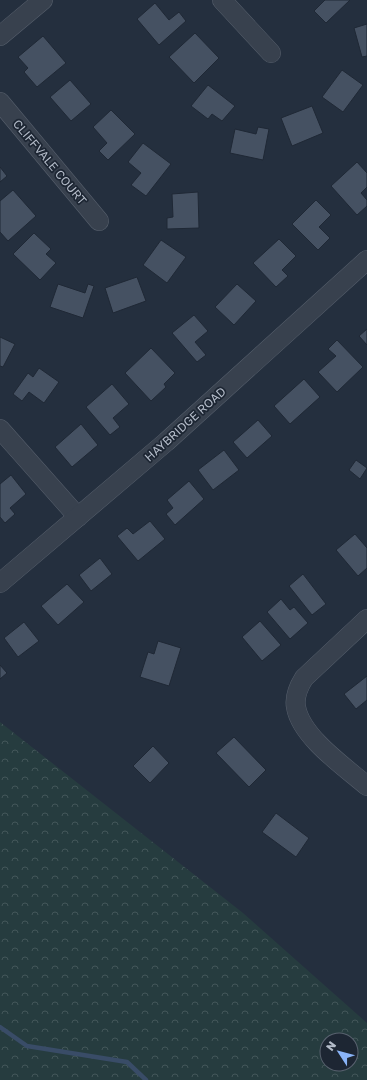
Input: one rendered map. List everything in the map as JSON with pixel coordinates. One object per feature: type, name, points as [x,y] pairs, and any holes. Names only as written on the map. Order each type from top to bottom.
[{"type":"street","points":[[0,36],[44,0]]},
{"type":"street","points":[[222,0],[271,53]]},
{"type":"street","name":"CLIFFVALE COURT","points":[[0,102],[99,221]]},
{"type":"street","name":"HAYBRIDGE ROAD","points":[[0,583],[166,442],[367,260]]},
{"type":"street","points":[[0,429],[78,517]]},
{"type":"street","points":[[367,620],[304,678],[298,688],[295,705],[301,723],[310,734],[367,786]]},
{"type":"green space","points":[[0,722],[243,913],[367,1023],[367,1080],[0,1080]]},
{"type":"building","points":[[325,0],[350,0],[326,23],[314,11]]},
{"type":"building","points":[[155,3],[169,20],[179,12],[186,21],[159,45],[137,19]]},
{"type":"building","points":[[367,24],[367,56],[362,57],[354,28]]},
{"type":"building","points":[[195,33],[219,58],[194,83],[169,57]]},
{"type":"building","points":[[43,36],[66,63],[37,87],[24,72],[28,68],[18,57]]},
{"type":"building","points":[[342,70],[363,85],[343,112],[322,97]]},
{"type":"building","points":[[70,80],[91,104],[71,121],[50,97]]},
{"type":"building","points":[[208,85],[235,106],[222,121],[212,114],[208,119],[191,106]]},
{"type":"building","points":[[312,106],[323,133],[292,146],[281,118]]},
{"type":"building","points":[[111,110],[135,134],[108,160],[99,151],[107,143],[93,127]]},
{"type":"building","points":[[258,127],[269,129],[263,160],[230,153],[235,129],[256,134]]},
{"type":"building","points":[[143,143],[171,164],[146,196],[131,185],[141,173],[128,162]]},
{"type":"building","points":[[357,162],[367,173],[367,187],[361,193],[367,200],[367,206],[357,215],[331,186]]},
{"type":"building","points":[[0,167],[7,176],[0,182]]},
{"type":"building","points":[[13,190],[36,216],[8,241],[0,232],[0,201]]},
{"type":"building","points":[[198,192],[199,228],[167,229],[167,218],[173,217],[172,194]]},
{"type":"building","points":[[316,200],[331,215],[319,227],[330,238],[318,250],[292,224]]},
{"type":"building","points":[[34,233],[51,249],[46,254],[56,263],[40,280],[13,254]]},
{"type":"building","points":[[279,239],[296,256],[282,270],[288,276],[276,287],[253,263]]},
{"type":"building","points":[[161,240],[186,257],[167,283],[143,265]]},
{"type":"building","points":[[137,277],[146,301],[113,313],[105,288]]},
{"type":"building","points":[[58,284],[85,293],[88,284],[94,286],[83,318],[50,307]]},
{"type":"building","points":[[237,284],[256,301],[234,325],[215,307]]},
{"type":"building","points":[[194,315],[208,331],[195,342],[206,355],[197,362],[172,333]]},
{"type":"building","points":[[367,329],[367,345],[359,336]]},
{"type":"building","points":[[0,337],[15,344],[3,367],[0,366]]},
{"type":"building","points":[[337,340],[363,367],[337,392],[318,372],[336,356],[328,349]]},
{"type":"building","points":[[151,348],[175,373],[164,384],[166,387],[151,401],[125,373]]},
{"type":"building","points":[[39,368],[59,382],[44,403],[29,392],[22,401],[13,394],[28,373],[33,377]]},
{"type":"building","points":[[304,379],[320,397],[290,424],[274,406]]},
{"type":"building","points":[[112,384],[129,404],[113,418],[120,427],[110,435],[86,407]]},
{"type":"building","points":[[258,420],[272,436],[247,458],[233,442]]},
{"type":"building","points":[[81,424],[98,445],[72,467],[55,447]]},
{"type":"building","points":[[224,450],[239,470],[213,490],[198,470]]},
{"type":"building","points":[[356,460],[367,468],[360,479],[349,470]]},
{"type":"building","points":[[11,475],[26,494],[10,508],[15,514],[5,523],[0,517],[0,484]]},
{"type":"building","points":[[189,481],[204,499],[175,525],[166,514],[173,508],[167,500]]},
{"type":"building","points":[[150,521],[165,539],[138,561],[117,536],[127,528],[133,534]]},
{"type":"building","points":[[355,534],[367,548],[367,568],[358,576],[336,550]]},
{"type":"building","points":[[100,558],[112,574],[91,591],[79,575]]},
{"type":"building","points":[[303,574],[326,604],[312,615],[289,586]]},
{"type":"building","points":[[67,584],[84,602],[58,625],[41,606]]},
{"type":"building","points":[[281,599],[290,610],[294,607],[308,623],[290,639],[267,612]]},
{"type":"building","points":[[260,621],[281,645],[262,661],[242,637]]},
{"type":"building","points":[[24,622],[39,641],[18,657],[4,638]]},
{"type":"building","points":[[158,641],[181,648],[169,686],[140,677],[148,652],[154,654]]},
{"type":"building","points":[[0,665],[7,673],[0,679]]},
{"type":"building","points":[[367,676],[367,700],[356,709],[344,694]]},
{"type":"building","points":[[234,737],[266,770],[249,787],[216,753]]},
{"type":"building","points":[[153,746],[169,763],[150,783],[133,766]]},
{"type":"building","points":[[276,813],[309,838],[296,857],[262,832]]},
{"type":"waterway","points":[[0,1027],[27,1046],[127,1062],[146,1080]]}]
